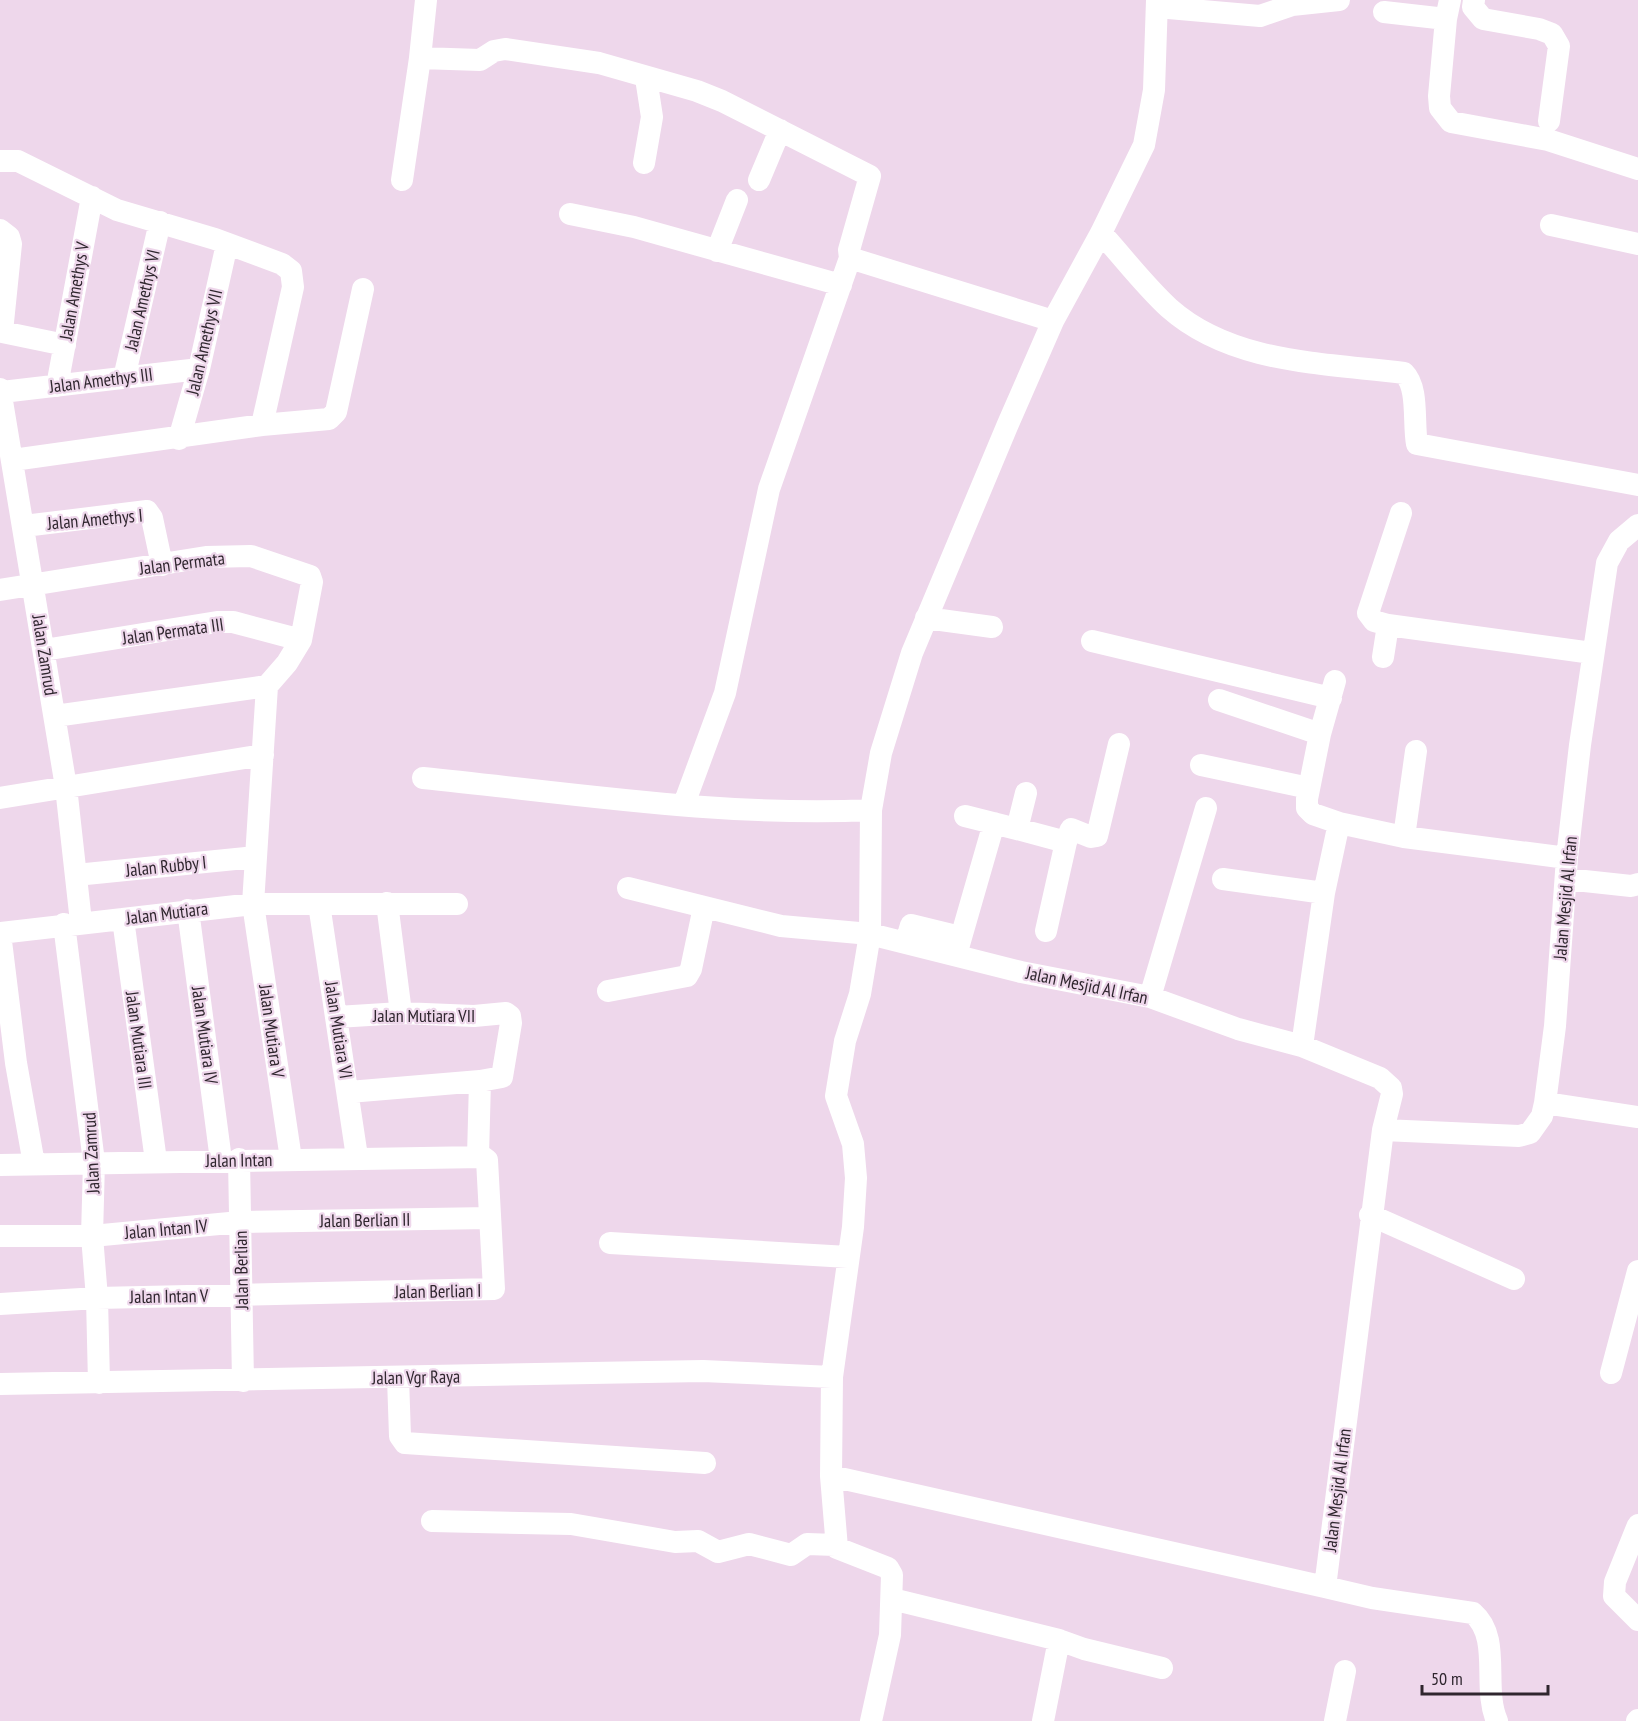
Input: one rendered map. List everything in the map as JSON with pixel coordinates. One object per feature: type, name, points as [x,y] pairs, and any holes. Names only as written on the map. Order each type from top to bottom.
[{"type":"street","points":[[402,180],[426,0]]},
{"type":"street","points":[[871,1721],[890,1635],[891,1575],[888,1568],[840,1551],[836,1545],[831,1476],[832,1377],[856,1203],[856,1160],[853,1144],[836,1096],[837,1077],[845,1041],[860,994],[870,934],[872,810],[888,726],[926,618],[1053,321],[1144,145],[1154,90],[1157,3],[1260,16],[1292,5],[1339,0]]},
{"type":"street","points":[[1474,0],[1473,7],[1484,19],[1539,29],[1552,34],[1558,46],[1549,121]]},
{"type":"street","points":[[1384,12],[1448,10],[1439,96],[1440,108],[1451,122],[1548,140],[1638,170]]},
{"type":"street","points":[[420,58],[480,60],[494,51],[505,49],[599,63],[697,91],[870,176],[849,250],[850,258],[769,489],[725,693],[684,804]]},
{"type":"street","points":[[644,164],[652,117],[646,78]]},
{"type":"street","points":[[759,180],[780,130]]},
{"type":"street","points":[[0,161],[18,161],[117,210],[227,244],[282,264],[291,271],[294,277],[262,425]]},
{"type":"street","name":"Jalan Amethys V","points":[[57,386],[92,197]]},
{"type":"street","points":[[717,251],[737,200]]},
{"type":"street","points":[[570,214],[634,226],[841,285]]},
{"type":"street","name":"Jalan Amethys VI","points":[[124,378],[160,222]]},
{"type":"street","points":[[1551,225],[1638,244]]},
{"type":"street","points":[[0,230],[9,237],[11,244],[2,332],[65,345]]},
{"type":"street","points":[[1101,232],[1168,307],[1197,328],[1221,340],[1244,350],[1268,356],[1404,373],[1410,379],[1412,389],[1416,444],[1638,485]]},
{"type":"street","name":"Jalan Amethys VII","points":[[179,439],[199,369],[227,244]]},
{"type":"street","points":[[850,258],[1053,321]]},
{"type":"street","points":[[13,460],[179,439],[262,425],[329,420],[333,417],[363,289]]},
{"type":"street","name":"Jalan Amethys III","points":[[1,390],[57,386],[199,369]]},
{"type":"street","name":"Jalan Zamrud","points":[[1,390],[66,787],[76,875],[73,923],[94,1162],[92,1236],[98,1298],[99,1383]]},
{"type":"street","name":"Jalan Amethys I","points":[[24,526],[147,512],[152,518],[162,565]]},
{"type":"street","points":[[1401,513],[1368,613],[1374,621],[1388,625],[1592,653]]},
{"type":"street","name":"Jalan Mesjid Al Irfan","points":[[1383,1130],[1519,1137],[1530,1133],[1538,1125],[1545,1103],[1555,1026],[1566,869],[1592,653],[1607,562],[1619,541],[1638,525]]},
{"type":"street","name":"Jalan Permata","points":[[0,590],[206,557],[251,556],[306,573],[312,582],[301,640],[287,663],[267,686]]},
{"type":"street","points":[[926,618],[992,627]]},
{"type":"street","name":"Jalan Permata III","points":[[44,650],[217,622],[233,622],[301,640]]},
{"type":"street","points":[[1383,657],[1388,625]]},
{"type":"street","points":[[1092,641],[1333,689],[1320,734],[1309,788],[1307,808],[1313,814],[1339,823],[1566,869],[1631,886],[1638,884]]},
{"type":"street","points":[[55,716],[267,686],[253,904]]},
{"type":"street","points":[[1219,700],[1320,734]]},
{"type":"street","points":[[1046,931],[1071,829],[1091,837],[1097,836],[1119,744]]},
{"type":"street","points":[[1404,837],[1416,751]]},
{"type":"street","points":[[0,798],[263,755]]},
{"type":"street","points":[[1201,765],[1309,788]]},
{"type":"street","points":[[423,778],[684,804],[820,813],[872,810]]},
{"type":"street","points":[[1017,829],[1026,793]]},
{"type":"street","points":[[1150,997],[1206,808]]},
{"type":"street","points":[[965,816],[1066,842]]},
{"type":"street","points":[[958,946],[994,823]]},
{"type":"street","points":[[1302,1046],[1324,893],[1339,823]]},
{"type":"street","name":"Jalan Rubby I","points":[[76,875],[256,857]]},
{"type":"street","points":[[1223,879],[1324,893]]},
{"type":"street","name":"Jalan Mesjid Al Irfan","points":[[628,888],[781,926],[870,934],[906,942],[958,946],[1021,972],[1150,997],[1238,1029],[1302,1046],[1388,1083],[1392,1094],[1383,1130],[1370,1215],[1325,1587]]},
{"type":"street","points":[[387,903],[401,1013]]},
{"type":"street","name":"Jalan Mutiara","points":[[0,933],[253,904],[457,904]]},
{"type":"street","name":"Jalan Mutiara V","points":[[253,904],[291,1159]]},
{"type":"street","name":"Jalan Mutiara VI","points":[[319,904],[357,1157]]},
{"type":"street","points":[[608,991],[687,976],[691,969],[704,907]]},
{"type":"street","name":"Jalan Mutiara IV","points":[[188,910],[230,1160]]},
{"type":"street","name":"Jalan Mutiara III","points":[[123,919],[156,1161]]},
{"type":"street","points":[[0,933],[16,1063],[34,1164]]},
{"type":"street","name":"Jalan Mutiara VII","points":[[337,1017],[401,1013],[474,1016],[506,1013],[510,1016],[502,1077],[480,1081]]},
{"type":"street","points":[[349,1092],[480,1081],[478,1156]]},
{"type":"street","points":[[1545,1103],[1638,1117]]},
{"type":"street","name":"Jalan Intan","points":[[0,1165],[478,1156]]},
{"type":"street","name":"Jalan Berlian I","points":[[241,1294],[494,1289],[487,1160],[478,1156]]},
{"type":"street","name":"Jalan Berlian","points":[[230,1160],[240,1222],[243,1381]]},
{"type":"street","points":[[1370,1215],[1514,1279]]},
{"type":"street","name":"Jalan Berlian II","points":[[240,1222],[490,1218]]},
{"type":"street","name":"Jalan Intan IV","points":[[0,1236],[92,1236],[240,1222]]},
{"type":"street","points":[[610,1243],[848,1257]]},
{"type":"street","points":[[1611,1374],[1638,1270]]},
{"type":"street","name":"Jalan Intan V","points":[[0,1304],[98,1298],[241,1294]]},
{"type":"street","name":"Jalan Vgr Raya","points":[[0,1384],[703,1371],[832,1377]]},
{"type":"street","points":[[399,1378],[400,1436],[405,1443],[705,1462]]},
{"type":"street","points":[[831,1476],[1372,1598],[1473,1613],[1483,1622],[1488,1638],[1491,1708],[1497,1721]]},
{"type":"street","points":[[432,1521],[572,1524],[675,1542],[698,1541],[718,1552],[749,1544],[791,1555],[807,1544],[836,1545]]},
{"type":"street","points":[[1638,1525],[1616,1582],[1614,1596],[1638,1620]]},
{"type":"street","points":[[892,1599],[1162,1668]]},
{"type":"street","points":[[1043,1721],[1059,1640]]},
{"type":"street","points":[[1335,1721],[1346,1671]]}]
